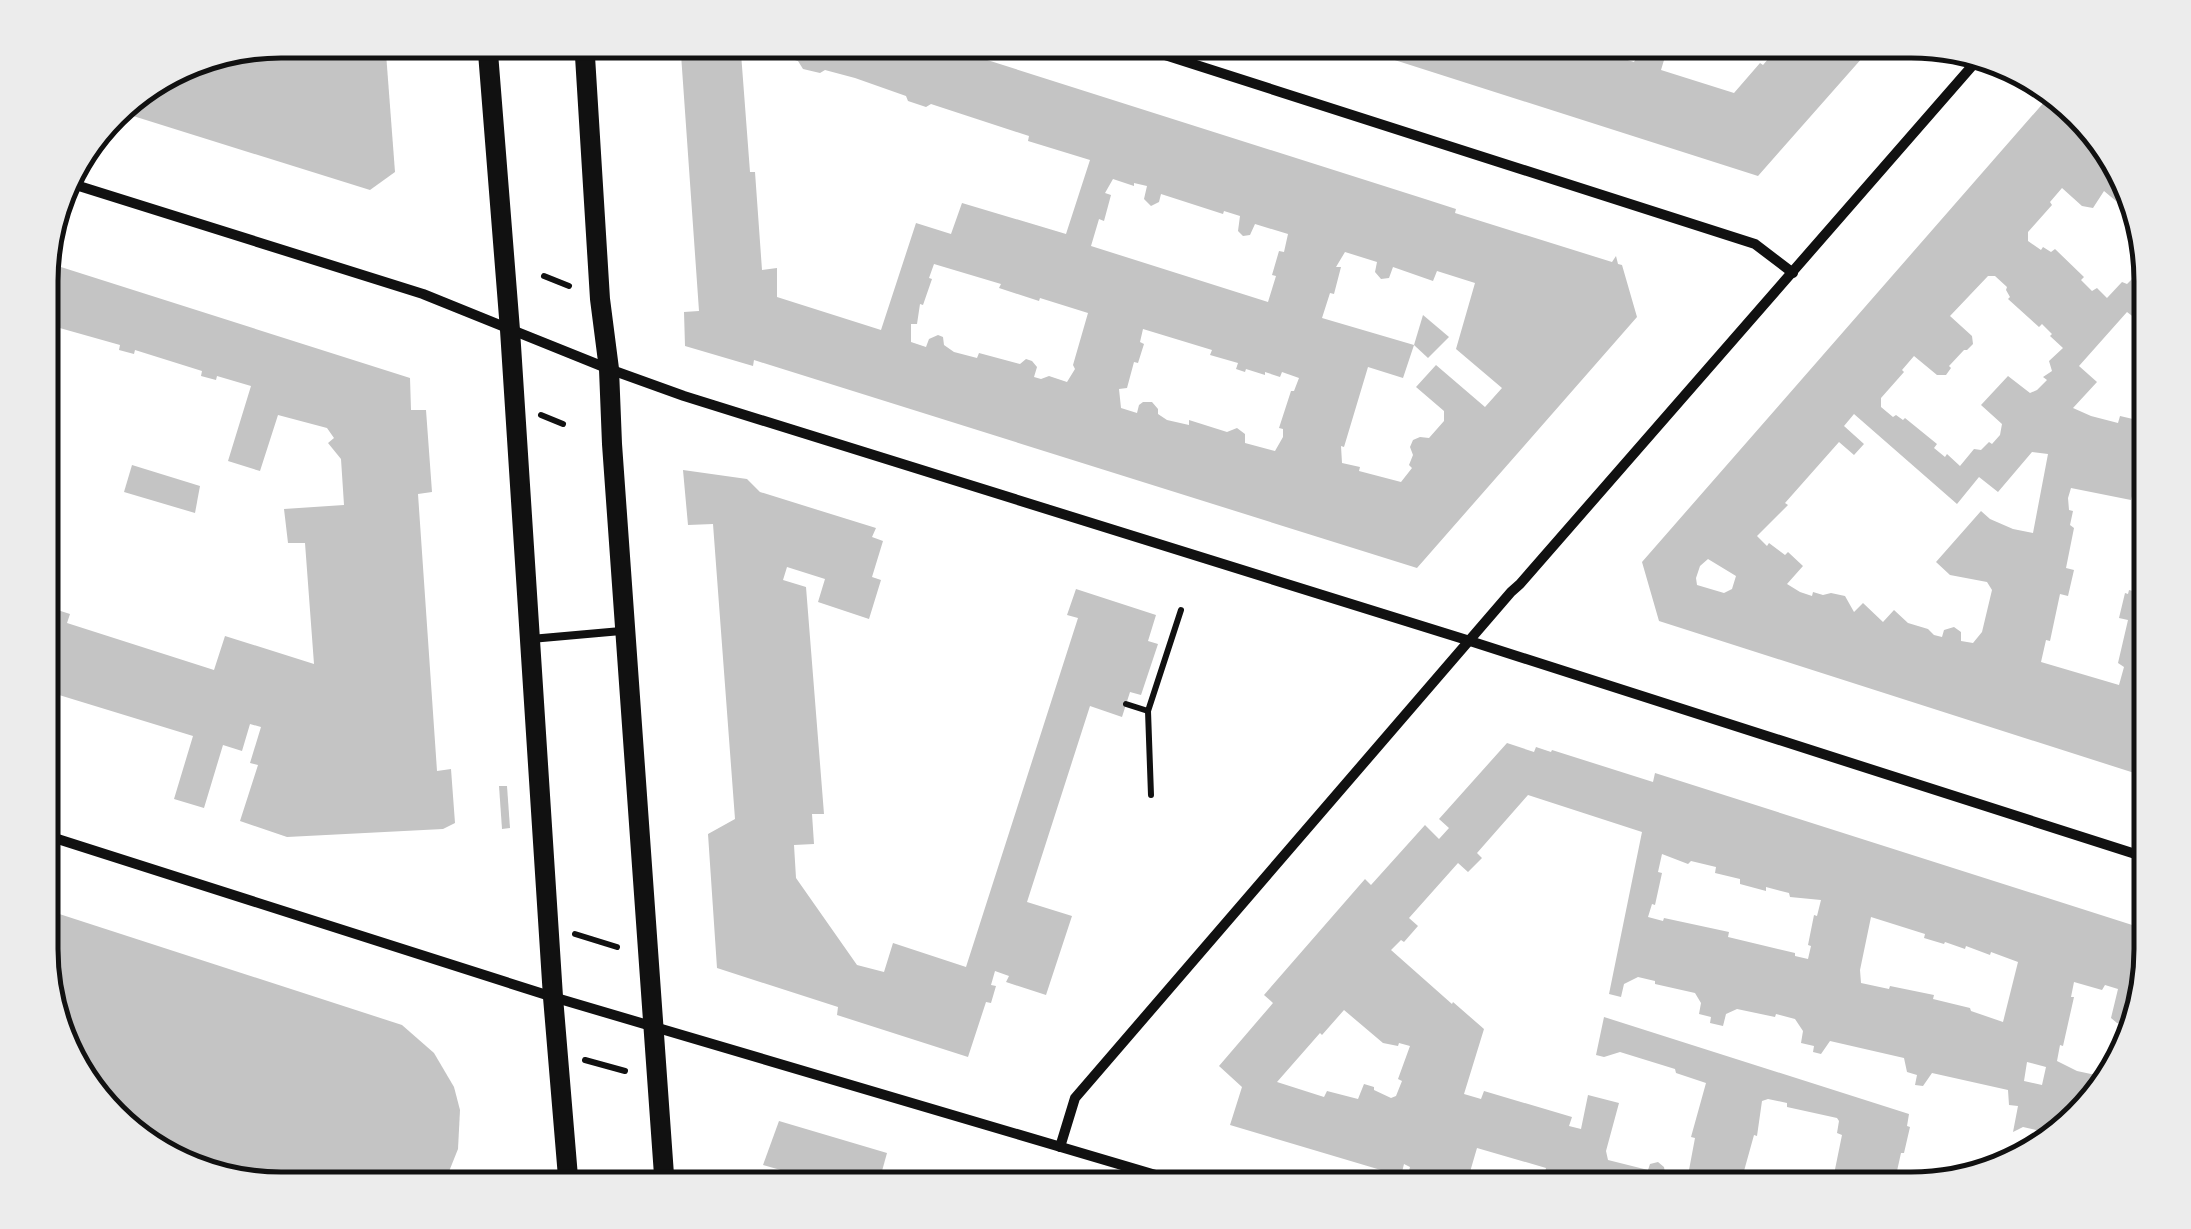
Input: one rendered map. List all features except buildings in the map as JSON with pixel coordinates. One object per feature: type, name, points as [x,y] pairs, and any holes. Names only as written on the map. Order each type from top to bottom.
[{"type":"main road","points":[[488,58],[568,1172]]},
{"type":"main road","points":[[585,58],[662,1172]]},
{"type":"street","points":[[1174,58],[1754,244],[1794,273]]},
{"type":"street","points":[[1060,1148],[1075,1098],[1971,66]]},
{"type":"street","points":[[79,185],[423,294],[685,396],[2133,854]]},
{"type":"street","points":[[58,839],[553,997],[1142,1171]]},
{"type":"lane","points":[[531,639],[626,631]]},
{"type":"path","points":[[544,276],[569,286]]},
{"type":"path","points":[[540,414],[562,424]]},
{"type":"path","points":[[1151,794],[1148,711],[1181,610]]},
{"type":"path","points":[[1126,704],[1148,711]]},
{"type":"path","points":[[575,934],[617,947]]},
{"type":"path","points":[[585,1060],[625,1071]]}]
